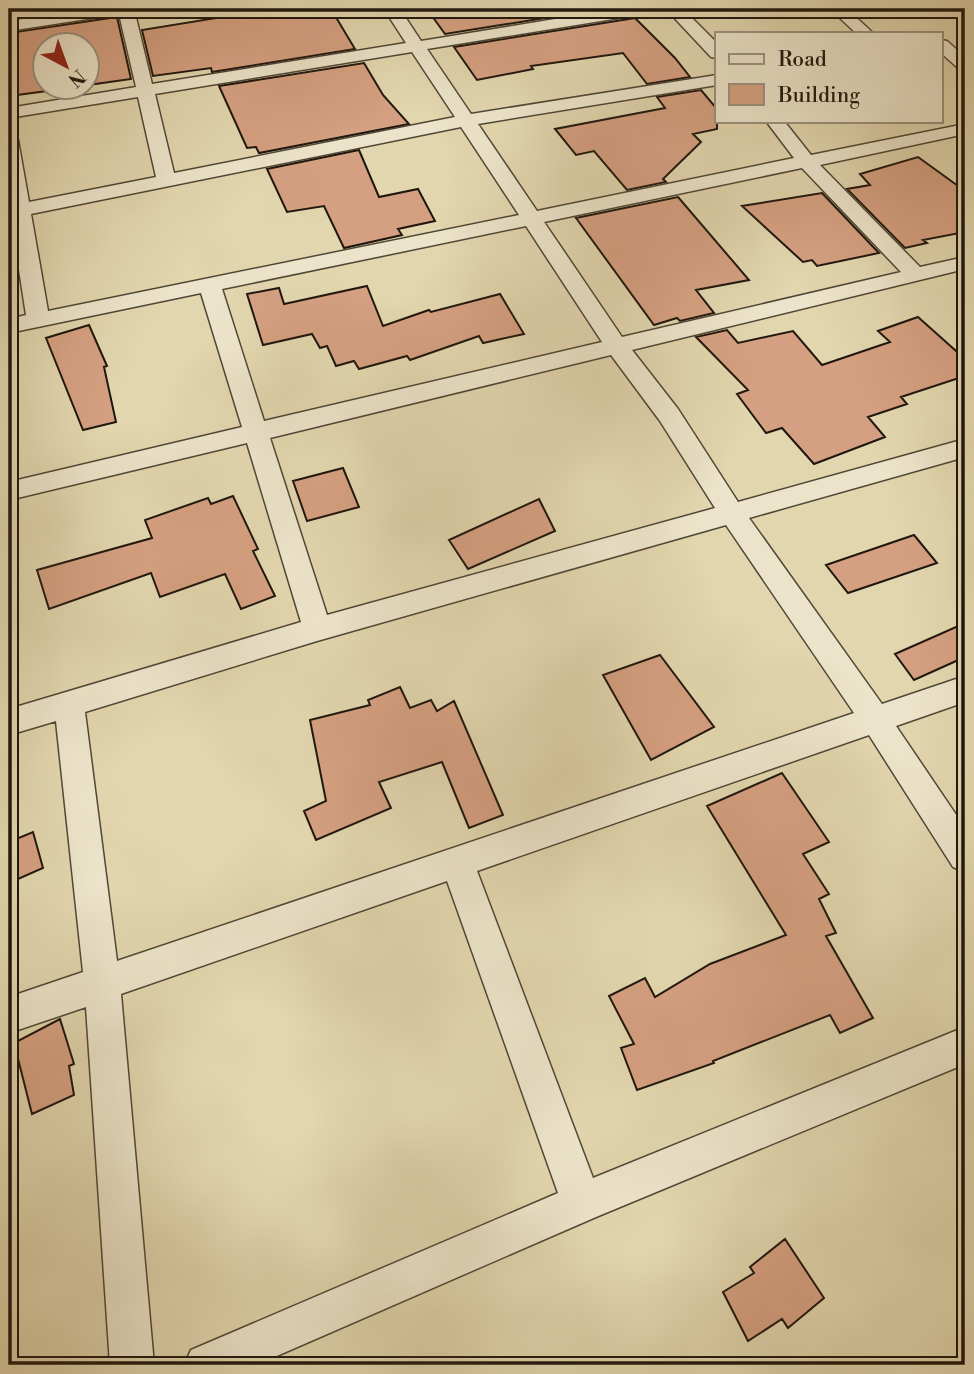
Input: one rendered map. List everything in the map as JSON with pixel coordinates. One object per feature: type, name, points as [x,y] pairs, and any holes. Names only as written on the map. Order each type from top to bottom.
[{"type":"street","points":[[9,26],[80,12],[125,9],[166,179]]},
{"type":"street","points":[[392,9],[468,120],[531,219],[668,415],[965,856]]},
{"type":"street","points":[[9,113],[644,9]]},
{"type":"street","points":[[674,9],[715,51]]},
{"type":"street","points":[[838,9],[864,32]]},
{"type":"street","points":[[945,39],[965,65]]},
{"type":"street","points":[[14,211],[468,120],[715,80]]},
{"type":"street","points":[[776,122],[805,160],[916,275]]},
{"type":"street","points":[[9,326],[965,129]]},
{"type":"street","points":[[9,140],[14,211],[38,320]]},
{"type":"street","points":[[9,491],[965,262]]},
{"type":"street","points":[[209,283],[317,629]]},
{"type":"street","points":[[9,722],[317,629],[965,449]]},
{"type":"street","points":[[9,1015],[965,689]]},
{"type":"street","points":[[69,705],[102,982],[132,1365]]},
{"type":"street","points":[[458,864],[582,1203]]},
{"type":"street","points":[[206,1365],[582,1203],[965,1046]]},
{"type":"building","points":[[9,9],[76,9],[9,18]]},
{"type":"building","points":[[272,9],[331,9],[355,49],[212,72],[211,68],[153,76],[142,30]]},
{"type":"building","points":[[427,9],[601,9],[445,34]]},
{"type":"building","points":[[117,17],[131,79],[102,83],[102,32],[32,32],[32,93],[9,96],[9,33]]},
{"type":"building","points":[[635,18],[690,77],[647,84],[623,53],[531,66],[533,69],[477,80],[454,47]]},
{"type":"building","points":[[364,63],[383,95],[409,124],[259,153],[256,147],[247,148],[219,86]]},
{"type":"building","points":[[701,90],[715,107],[717,122],[717,129],[693,134],[701,142],[663,179],[666,182],[627,190],[594,151],[576,155],[555,129],[665,108],[657,97]]},
{"type":"building","points":[[359,150],[379,197],[418,189],[435,221],[398,229],[402,235],[344,248],[324,206],[287,212],[267,169]]},
{"type":"building","points":[[918,157],[965,191],[965,232],[923,240],[927,243],[905,248],[847,189],[870,185],[860,174]]},
{"type":"building","points":[[822,193],[879,253],[817,266],[812,260],[803,262],[742,206]]},
{"type":"building","points":[[678,197],[749,280],[696,290],[714,313],[680,321],[677,318],[654,325],[576,218]]},
{"type":"building","points":[[367,286],[383,326],[429,310],[431,312],[500,294],[524,334],[483,343],[479,336],[410,360],[407,356],[359,369],[354,361],[336,366],[327,346],[320,348],[312,334],[263,345],[247,294],[279,288],[284,304]]},
{"type":"building","points":[[918,317],[965,359],[965,376],[901,397],[907,404],[868,417],[885,437],[814,464],[782,428],[766,433],[737,394],[748,390],[696,337],[727,330],[738,343],[793,331],[822,365],[890,342],[878,331]]},
{"type":"building","points":[[89,325],[107,366],[104,367],[116,422],[83,430],[46,338]]},
{"type":"building","points":[[343,468],[359,507],[307,521],[293,481]]},
{"type":"building","points":[[233,496],[258,549],[253,551],[275,596],[241,609],[225,574],[160,597],[151,573],[49,609],[37,570],[152,538],[145,520],[208,498],[211,504]]},
{"type":"building","points":[[539,499],[555,531],[468,569],[449,540]]},
{"type":"building","points":[[914,535],[937,563],[848,593],[826,565]]},
{"type":"building","points":[[965,623],[965,657],[914,680],[895,654]]},
{"type":"building","points":[[660,655],[714,727],[651,760],[603,675]]},
{"type":"building","points":[[400,687],[410,708],[431,700],[437,711],[454,701],[503,815],[469,828],[442,762],[379,782],[391,808],[316,840],[304,811],[326,801],[310,720],[370,705],[368,700]]},
{"type":"building","points":[[782,773],[829,842],[803,854],[829,894],[819,899],[836,933],[826,936],[873,1018],[840,1033],[830,1015],[713,1061],[714,1063],[637,1090],[621,1048],[634,1044],[609,996],[645,978],[655,997],[710,964],[786,935],[707,806]]},
{"type":"building","points":[[33,832],[43,868],[9,883],[9,842]]},
{"type":"building","points":[[60,1019],[74,1064],[69,1066],[74,1095],[32,1114],[14,1043]]},
{"type":"building","points":[[785,1239],[824,1298],[788,1328],[782,1319],[748,1341],[723,1292],[754,1273],[750,1267]]}]
